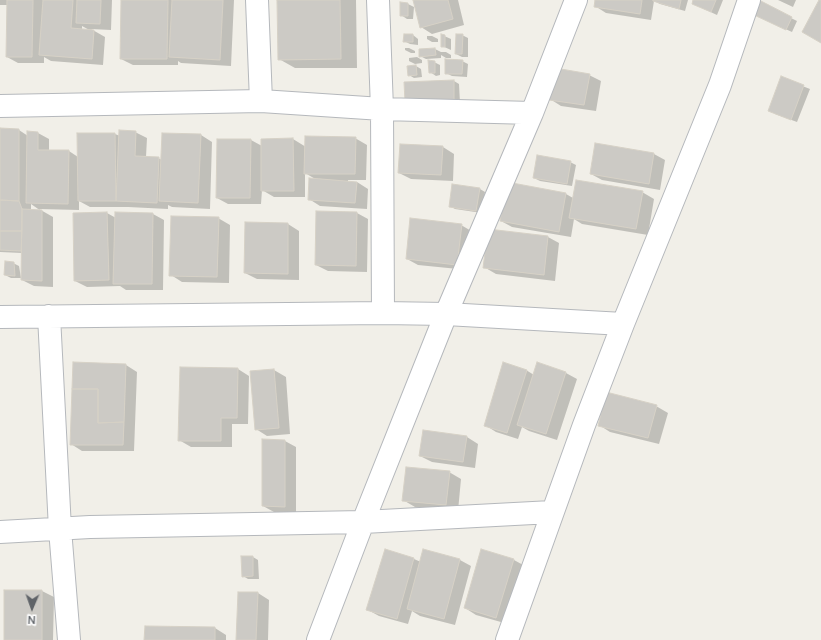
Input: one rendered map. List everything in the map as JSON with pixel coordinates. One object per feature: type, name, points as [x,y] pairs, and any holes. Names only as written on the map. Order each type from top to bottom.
[{"type":"street","points":[[257,0],[261,101]]},
{"type":"street","points":[[378,0],[382,109],[383,313]]},
{"type":"street","points":[[318,640],[363,522],[446,314],[532,113],[576,0]]},
{"type":"street","points":[[507,640],[584,425],[623,324],[720,85],[749,0]]},
{"type":"street","points":[[0,106],[261,101],[382,109],[532,113]]},
{"type":"street","points":[[0,317],[383,313],[446,314],[623,324]]},
{"type":"street","points":[[49,316],[60,529],[69,640]]},
{"type":"street","points":[[0,532],[98,527],[363,522],[552,512]]},
{"type":"building","points":[[7,0],[33,0],[32,57],[6,57]]},
{"type":"building","points":[[43,0],[73,0],[71,28],[94,30],[92,59],[39,55]]},
{"type":"building","points":[[77,0],[101,0],[100,24],[76,23]]},
{"type":"building","points":[[121,0],[168,0],[167,59],[120,59]]},
{"type":"building","points":[[172,0],[223,0],[220,60],[169,57]]},
{"type":"building","points":[[277,0],[340,0],[341,59],[278,60]]},
{"type":"building","points":[[413,0],[448,0],[453,19],[420,28]]},
{"type":"building","points":[[595,0],[642,0],[640,14],[594,7]]},
{"type":"building","points":[[653,0],[681,0],[679,9]]},
{"type":"building","points":[[693,0],[716,0],[711,12],[692,4]]},
{"type":"building","points":[[759,0],[792,17],[786,30],[752,14]]},
{"type":"building","points":[[819,0],[821,0],[821,43],[802,32]]},
{"type":"building","points":[[400,2],[408,3],[408,16],[400,16]]},
{"type":"building","points":[[404,34],[413,34],[413,42],[403,42]]},
{"type":"building","points":[[441,34],[445,35],[445,47],[441,47]]},
{"type":"building","points":[[456,34],[463,34],[462,54],[455,54]]},
{"type":"building","points":[[435,48],[436,55],[419,57],[419,49]]},
{"type":"building","points":[[445,59],[463,60],[462,74],[445,74]]},
{"type":"building","points":[[428,60],[435,61],[435,73],[429,73]]},
{"type":"building","points":[[416,65],[417,75],[408,76],[407,66]]},
{"type":"building","points":[[555,68],[590,74],[584,105],[549,100]]},
{"type":"building","points":[[781,76],[804,85],[791,120],[768,111]]},
{"type":"building","points":[[454,80],[454,100],[405,102],[404,82]]},
{"type":"building","points":[[0,128],[19,129],[19,201],[0,200]]},
{"type":"building","points":[[119,130],[136,131],[135,156],[159,157],[157,203],[116,201]]},
{"type":"building","points":[[27,131],[38,132],[38,150],[69,150],[68,204],[26,203]]},
{"type":"building","points":[[77,133],[115,133],[116,201],[78,201]]},
{"type":"building","points":[[162,133],[201,134],[198,203],[159,201]]},
{"type":"building","points":[[305,136],[356,137],[355,174],[304,174]]},
{"type":"building","points":[[293,138],[294,191],[261,191],[261,139]]},
{"type":"building","points":[[217,139],[251,139],[250,198],[216,198]]},
{"type":"building","points":[[595,143],[654,153],[649,184],[590,174]]},
{"type":"building","points":[[400,144],[443,146],[441,175],[398,173]]},
{"type":"building","points":[[537,155],[571,161],[567,184],[533,178]]},
{"type":"building","points":[[309,178],[357,182],[355,203],[308,200]]},
{"type":"building","points":[[576,180],[643,191],[636,229],[569,218]]},
{"type":"building","points":[[507,182],[566,193],[559,232],[500,221]]},
{"type":"building","points":[[452,184],[480,188],[476,211],[449,207]]},
{"type":"building","points":[[0,200],[19,201],[22,209],[22,231],[0,231]]},
{"type":"building","points":[[22,209],[42,210],[42,281],[21,280]]},
{"type":"building","points":[[316,211],[357,212],[356,266],[315,265]]},
{"type":"building","points":[[107,212],[109,280],[74,281],[73,213]]},
{"type":"building","points":[[115,212],[153,213],[152,284],[113,284]]},
{"type":"building","points":[[171,216],[219,217],[217,277],[169,276]]},
{"type":"building","points":[[410,218],[462,224],[457,265],[406,259]]},
{"type":"building","points":[[245,222],[288,223],[288,274],[244,273]]},
{"type":"building","points":[[488,229],[548,236],[544,275],[483,268]]},
{"type":"building","points":[[0,231],[22,231],[21,251],[0,250]]},
{"type":"building","points":[[5,261],[14,262],[15,276],[4,275]]},
{"type":"building","points":[[73,362],[126,364],[124,422],[98,423],[98,389],[72,389]]},
{"type":"building","points":[[503,362],[527,370],[507,433],[484,426]]},
{"type":"building","points":[[537,362],[566,372],[546,434],[517,425]]},
{"type":"building","points":[[180,367],[238,368],[237,418],[221,418],[221,441],[178,441]]},
{"type":"building","points":[[274,369],[279,428],[255,430],[250,371]]},
{"type":"building","points":[[72,389],[98,389],[98,423],[124,422],[123,445],[70,445]]},
{"type":"building","points":[[606,392],[657,405],[648,438],[598,426]]},
{"type":"building","points":[[423,430],[467,436],[463,462],[419,456]]},
{"type":"building","points":[[262,439],[285,440],[285,507],[262,506]]},
{"type":"building","points":[[406,467],[450,471],[446,505],[402,501]]},
{"type":"building","points":[[385,549],[414,558],[397,619],[366,610]]},
{"type":"building","points":[[423,549],[460,559],[444,619],[407,609]]},
{"type":"building","points":[[481,549],[514,559],[496,618],[464,608]]},
{"type":"building","points":[[241,556],[253,556],[253,576],[242,577]]},
{"type":"building","points":[[4,590],[42,590],[42,640],[4,640]]},
{"type":"building","points":[[238,592],[258,592],[256,640],[236,640]]},
{"type":"building","points":[[145,626],[215,627],[215,640],[144,640]]}]
